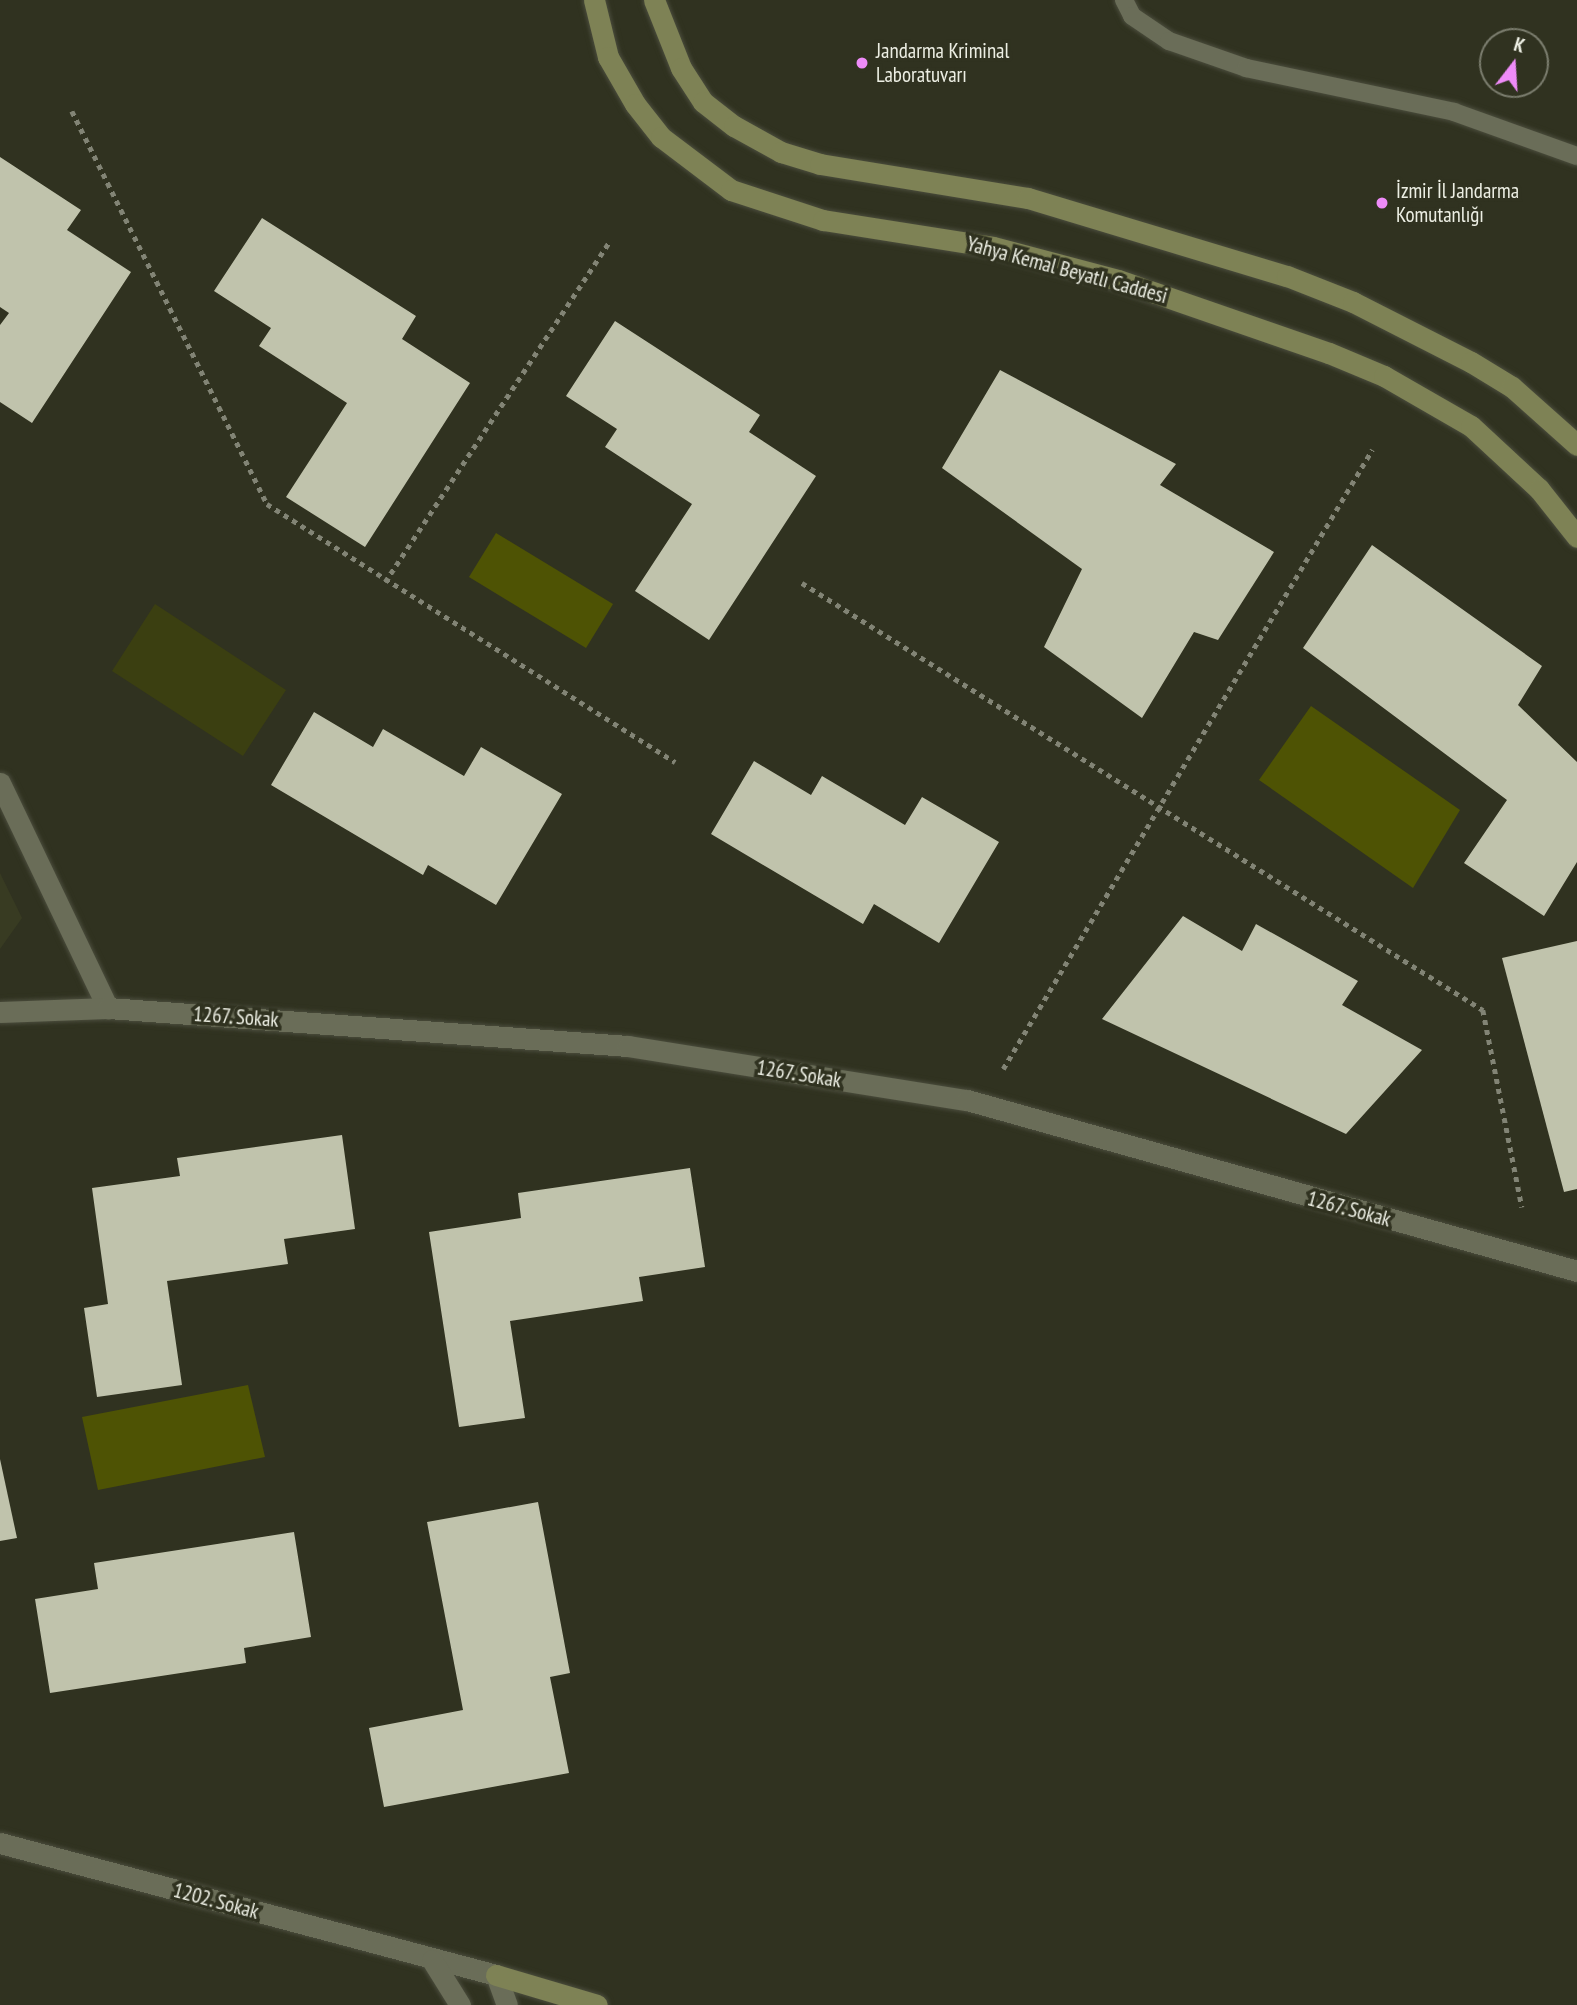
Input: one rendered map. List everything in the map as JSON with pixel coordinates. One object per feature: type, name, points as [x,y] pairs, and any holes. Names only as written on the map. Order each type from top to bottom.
[{"type":"main road","name":"Yahya Kemal Beyatlı Caddesi","points":[[594,0],[608,57],[635,104],[661,137],[730,190],[824,220],[993,247],[1118,280],[1329,353],[1384,376],[1471,426],[1539,489],[1577,537]]},
{"type":"main road","points":[[654,0],[681,68],[703,102],[734,126],[781,152],[820,164],[1028,198],[1287,276],[1353,302],[1471,362],[1512,387],[1577,445]]},
{"type":"main road","points":[[496,1975],[597,2005]]},
{"type":"street","points":[[0,783],[108,1008]]},
{"type":"street","name":"1267. Sokak","points":[[0,1012],[108,1008],[628,1046],[967,1100],[1577,1271]]},
{"type":"street","name":"1202. Sokak","points":[[0,1843],[496,1975]]},
{"type":"street","points":[[432,1960],[460,2005]]},
{"type":"street","points":[[496,1975],[507,2005]]},
{"type":"lane","points":[[1124,0],[1132,16],[1169,41],[1246,68],[1454,112],[1532,136],[1577,156]]},
{"type":"path","points":[[72,111],[267,504],[385,582],[674,762]]},
{"type":"path","points":[[385,582],[610,241]]},
{"type":"path","points":[[1003,1069],[1158,803],[1372,450]]},
{"type":"path","points":[[802,583],[1158,803],[1483,1010],[1522,1207]]},
{"type":"shaded area","points":[[496,533],[613,604],[586,648],[469,577]]},
{"type":"shaded area","points":[[1311,706],[1460,810],[1413,888],[1259,780]]},
{"type":"shaded area","points":[[0,873],[22,918],[0,949]]},
{"type":"shaded area","points":[[248,1385],[265,1457],[98,1490],[82,1417]]},
{"type":"green space","points":[[155,604],[286,690],[243,756],[112,671]]},
{"type":"building","points":[[0,157],[81,210],[67,230],[131,272],[32,423],[0,402],[0,325],[9,313],[0,307]]},
{"type":"building","points":[[262,218],[416,316],[402,339],[470,383],[365,547],[286,497],[347,403],[259,346],[271,328],[214,291]]},
{"type":"building","points":[[615,321],[760,415],[749,432],[816,476],[709,640],[635,591],[692,504],[605,447],[617,429],[566,396]]},
{"type":"building","points":[[1000,370],[1176,464],[1160,485],[1274,552],[1218,640],[1194,632],[1142,718],[1044,647],[1082,569],[942,468]]},
{"type":"building","points":[[1372,545],[1542,666],[1518,705],[1577,762],[1577,862],[1544,916],[1464,863],[1507,800],[1303,648]]},
{"type":"building","points":[[314,712],[373,747],[383,729],[464,776],[481,747],[562,794],[496,905],[428,865],[423,875],[271,785]]},
{"type":"building","points":[[754,761],[811,795],[822,776],[905,825],[922,797],[999,842],[939,943],[874,904],[863,924],[711,834]]},
{"type":"building","points":[[1183,916],[1242,951],[1256,924],[1358,981],[1342,1005],[1422,1050],[1346,1134],[1102,1019]]},
{"type":"building","points":[[1577,941],[1577,1189],[1564,1192],[1502,958]]},
{"type":"building","points":[[342,1135],[355,1229],[284,1239],[288,1264],[167,1281],[182,1385],[97,1397],[84,1308],[108,1304],[92,1188],[180,1176],[177,1158]]},
{"type":"building","points":[[690,1168],[705,1267],[639,1277],[643,1301],[510,1321],[525,1418],[459,1427],[429,1232],[521,1218],[518,1193]]},
{"type":"building","points":[[0,1459],[17,1538],[0,1541]]},
{"type":"building","points":[[538,1502],[570,1673],[550,1677],[569,1773],[384,1807],[369,1728],[463,1710],[427,1522]]},
{"type":"building","points":[[294,1532],[311,1637],[244,1648],[246,1663],[50,1693],[35,1599],[98,1589],[94,1563]]},
{"type":"place","name":"Jandarma Kriminal Laboratuvarı","points":[[862,63]]},
{"type":"place","name":"İzmir İl Jandarma Komutanlığı","points":[[1382,203]]}]
